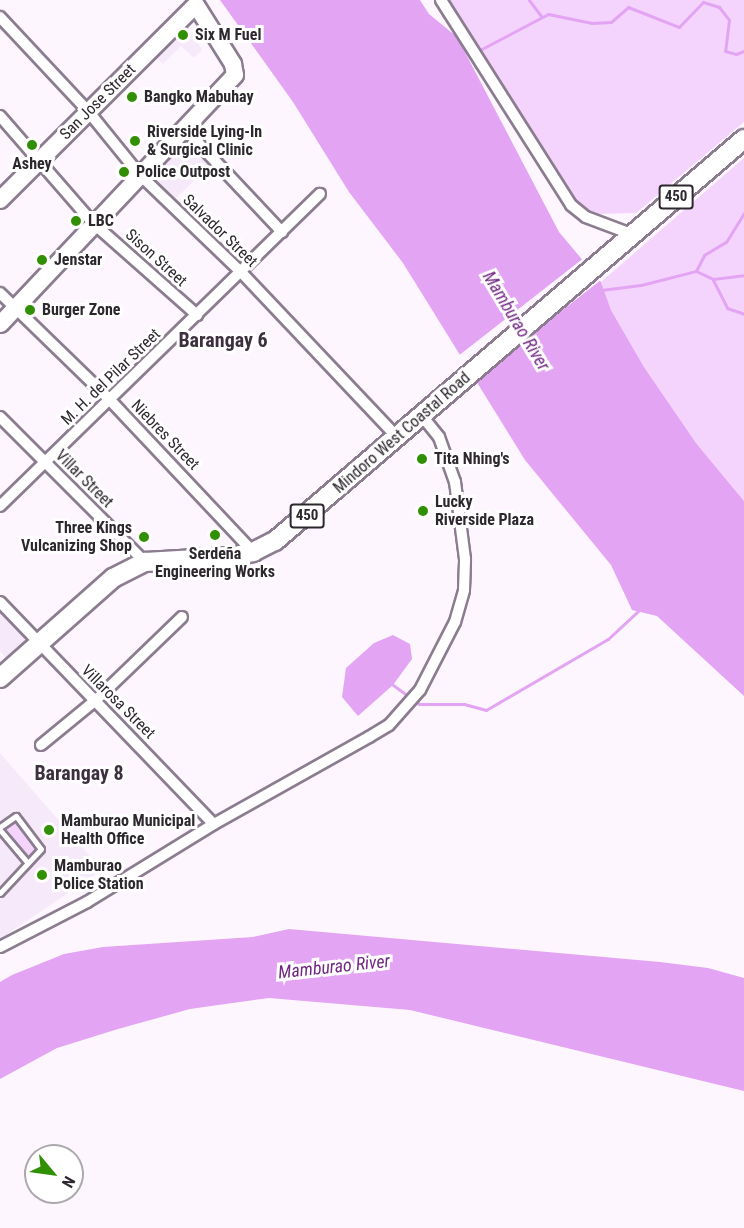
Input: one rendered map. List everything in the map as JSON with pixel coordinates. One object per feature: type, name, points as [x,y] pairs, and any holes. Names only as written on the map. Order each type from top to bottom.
[{"type":"main road","name":"Mindoro West Coastal Road","points":[[0,678],[101,587],[145,562],[253,552],[296,526],[744,139]]},
{"type":"street","points":[[441,0],[571,205],[586,217],[634,234]]},
{"type":"street","points":[[0,324],[235,75],[233,64],[195,3]]},
{"type":"street","name":"San Jose Street","points":[[0,200],[195,3]]},
{"type":"street","name":"Salvador Street","points":[[0,17],[88,111],[140,174],[241,272],[398,438]]},
{"type":"street","name":"Sison Street","points":[[0,116],[40,159],[93,223],[197,315]]},
{"type":"street","points":[[184,128],[282,232]]},
{"type":"street","name":"M. H. del Pilar Street","points":[[0,506],[320,194]]},
{"type":"street","name":"Niebres Street","points":[[0,293],[109,399],[253,552]]},
{"type":"street","points":[[0,947],[87,902],[214,824],[389,725],[420,690],[443,651],[464,590],[465,559],[455,482],[439,437],[422,416]]},
{"type":"street","name":"Villar Street","points":[[0,417],[145,562]]},
{"type":"street","name":"Villarosa Street","points":[[0,602],[37,644],[97,699],[214,824]]},
{"type":"street","points":[[41,746],[97,699],[182,617]]},
{"type":"lane","points":[[0,893],[16,880],[27,861],[40,850],[40,845],[16,816],[0,829],[27,861]]},
{"type":"shaded area","points":[[448,0],[744,0],[744,122],[636,213],[597,214],[580,205]]},
{"type":"shaded area","name":"Six M Fuel","points":[[186,24],[202,50],[194,58],[181,46],[163,64],[154,55]]},
{"type":"shaded area","points":[[182,136],[210,166],[172,201],[144,171]]},
{"type":"shaded area","points":[[744,158],[744,501],[696,443],[644,367],[611,310],[601,282]]},
{"type":"shaded area","points":[[0,611],[29,643],[9,661],[0,651]]},
{"type":"shaded area","points":[[0,753],[102,870],[0,939]]},
{"type":"shaded area","points":[[12,818],[40,850],[30,859],[2,827]]},
{"type":"water","name":"Mamburao River","points":[[220,0],[420,0],[429,14],[457,37],[559,232],[601,282],[611,310],[644,367],[696,443],[744,501],[744,696],[657,616],[632,610],[611,565],[525,460],[403,263],[349,192],[293,102]]},
{"type":"water","points":[[393,635],[410,644],[412,659],[393,685],[358,716],[342,697],[346,668],[374,643]]},
{"type":"water","name":"Mamburao River","points":[[289,929],[660,962],[708,968],[744,978],[744,1091],[410,1010],[269,998],[190,1009],[118,1029],[57,1048],[0,1079],[0,982],[12,975],[64,954],[103,947],[253,937]]},
{"type":"pier","points":[[585,257],[602,279],[474,379],[457,357]]},
{"type":"waterway","points":[[529,0],[542,17]]},
{"type":"waterway","points":[[476,52],[548,14],[592,23],[611,22],[628,7],[679,27],[703,2],[719,7],[729,20],[725,51],[736,54],[744,51]]},
{"type":"waterway","points":[[696,271],[704,255],[726,242],[744,213]]},
{"type":"waterway","points":[[601,290],[641,285],[696,271],[713,279],[744,275]]},
{"type":"waterway","points":[[713,280],[727,308],[744,314]]},
{"type":"waterway","points":[[393,685],[419,704],[464,704],[486,710],[608,639],[638,611]]},
{"type":"place","name":"Six M Fuel","points":[[183,35]]},
{"type":"place","name":"Bangko Mabuhay","points":[[132,97]]},
{"type":"place","name":"Riverside Lying-In & Surgical Clinic","points":[[135,141]]},
{"type":"place","name":"Ashey","points":[[32,145]]},
{"type":"place","name":"Police Outpost","points":[[124,172]]},
{"type":"place","name":"LBC","points":[[76,221]]},
{"type":"place","name":"Jenstar","points":[[42,260]]},
{"type":"place","name":"Burger Zone","points":[[30,310]]},
{"type":"place","name":"Tita Nhing's","points":[[422,459]]},
{"type":"place","name":"Lucky Riverside Plaza","points":[[423,511]]},
{"type":"place","name":"Serdeña Engineering Works","points":[[215,535]]},
{"type":"place","name":"Three Kings Vulcanizing Shop","points":[[144,537]]},
{"type":"place","name":"Mamburao Municipal Health Office","points":[[49,830]]},
{"type":"place","name":"Mamburao Police Station","points":[[42,875]]},
{"type":"district","name":"Barangay 6","points":[[223,340]]},
{"type":"district","name":"Barangay 8","points":[[79,773]]}]
